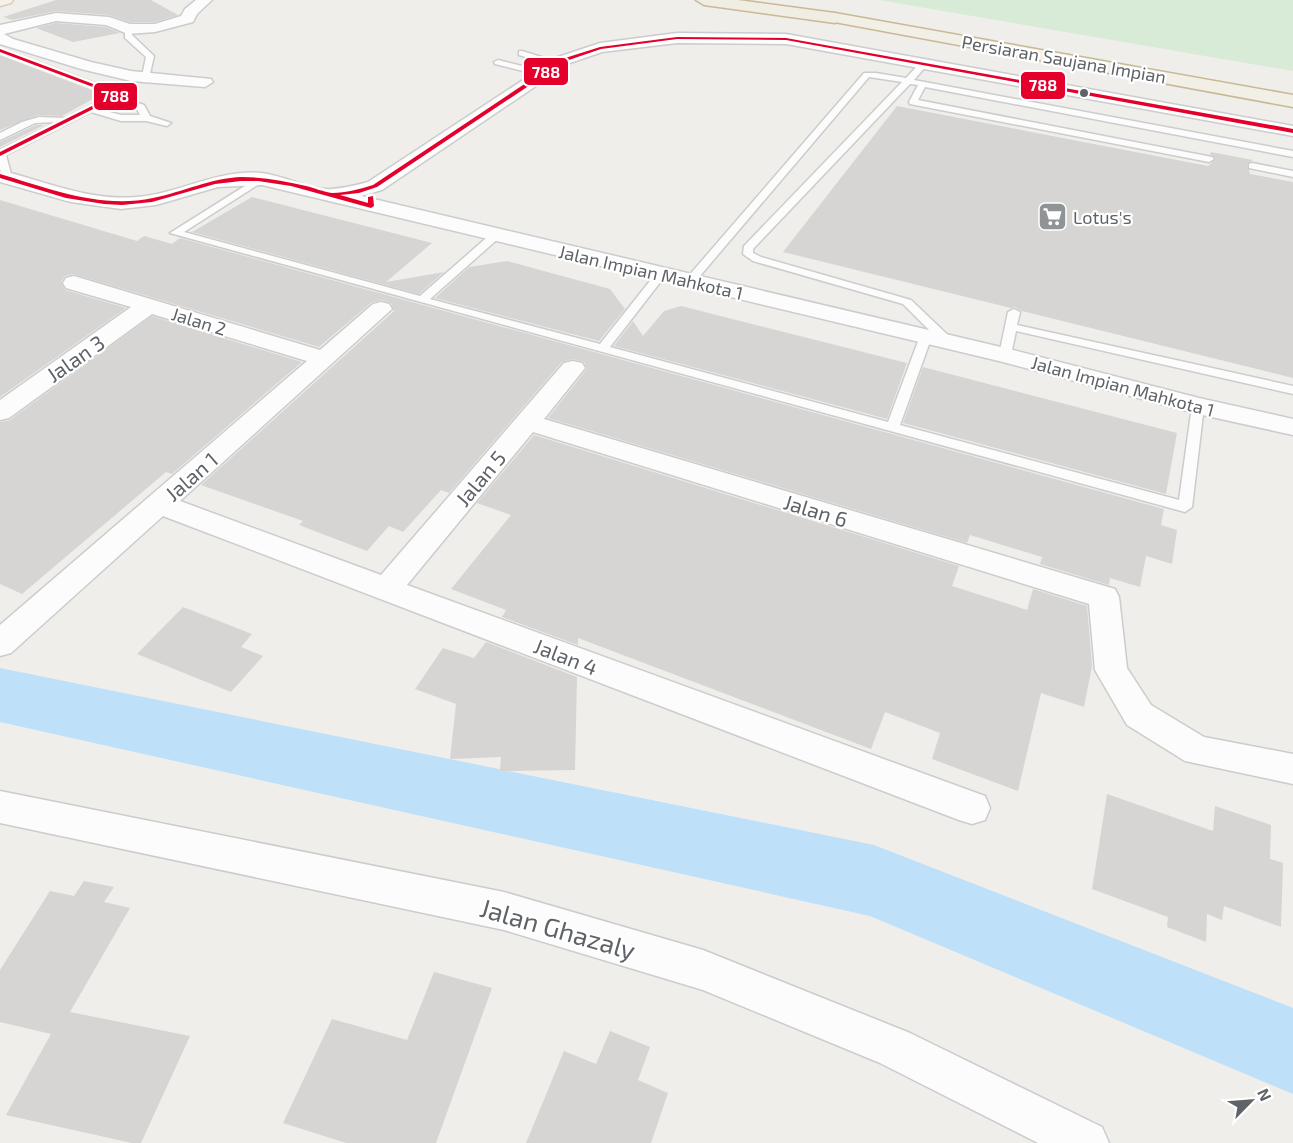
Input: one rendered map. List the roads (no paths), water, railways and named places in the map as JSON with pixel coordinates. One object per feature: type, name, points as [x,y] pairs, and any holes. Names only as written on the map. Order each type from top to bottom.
[{"type":"highway","points":[[704,0],[840,14]]},
{"type":"highway","points":[[741,0],[840,14]]},
{"type":"highway","points":[[789,0],[840,14]]},
{"type":"highway","points":[[804,0],[840,14]]},
{"type":"highway","name":"Persiaran Saujana Impian","points":[[840,14],[1293,89]]},
{"type":"highway","name":"Persiaran Saujana Impian","points":[[950,33],[1293,102]]},
{"type":"main road","points":[[0,1],[4,0]]},
{"type":"street","points":[[0,30],[56,17],[109,21],[128,29],[156,28],[181,23],[188,19],[190,12],[205,0]]},
{"type":"street","points":[[0,14],[20,7]]},
{"type":"street","points":[[373,196],[558,65],[600,48],[677,38],[745,36],[786,39],[1293,131]]},
{"type":"street","points":[[0,38],[87,66],[130,76],[205,82]]},
{"type":"street","name":"Jalan Impian Mahkota 1","points":[[4,177],[100,201],[136,203],[166,197],[212,183],[240,179],[262,179],[328,195],[373,196],[496,235],[1005,355],[1198,406],[1293,428]]},
{"type":"street","name":"Jalan 2","points":[[74,283],[325,359]]},
{"type":"street","name":"Jalan 3","points":[[0,412],[149,305]]},
{"type":"street","name":"Jalan 1","points":[[5,639],[381,309]]},
{"type":"street","name":"Jalan 5","points":[[386,589],[573,368]]},
{"type":"street","name":"Jalan 6","points":[[527,422],[1104,597],[1111,670],[1139,715],[1197,750],[1293,769]]},
{"type":"street","name":"Jalan 4","points":[[159,504],[972,808]]},
{"type":"street","name":"Jalan Ghazaly","points":[[0,807],[504,911],[703,970],[895,1048],[1086,1143]]},
{"type":"lane","points":[[128,29],[128,36],[150,56],[146,76]]},
{"type":"lane","points":[[0,50],[118,95],[3,152],[4,177]]},
{"type":"lane","points":[[522,53],[558,65]]},
{"type":"lane","points":[[498,62],[543,74]]},
{"type":"lane","points":[[923,65],[748,248],[748,254],[757,259],[907,302],[948,342]]},
{"type":"lane","points":[[690,281],[718,251],[863,78],[876,75],[1293,154]]},
{"type":"lane","points":[[922,85],[913,102],[1209,159]]},
{"type":"lane","points":[[112,98],[141,107],[146,118]]},
{"type":"lane","points":[[1107,119],[1112,99]]},
{"type":"lane","points":[[90,109],[121,118],[146,118],[167,123]]},
{"type":"lane","points":[[0,137],[47,116],[67,121]]},
{"type":"lane","points":[[1252,166],[1293,174]]},
{"type":"lane","points":[[262,179],[175,233],[1185,507],[1198,406]]},
{"type":"lane","points":[[422,300],[496,235]]},
{"type":"lane","points":[[602,349],[661,274]]},
{"type":"lane","points":[[1005,355],[1014,312]]},
{"type":"lane","points":[[1012,327],[1293,390]]},
{"type":"lane","points":[[892,429],[926,336]]},
{"type":"waterway","points":[[0,695],[874,881],[1293,1051]]},
{"type":"place","name":"Lotus's","points":[[1052,217]]}]
